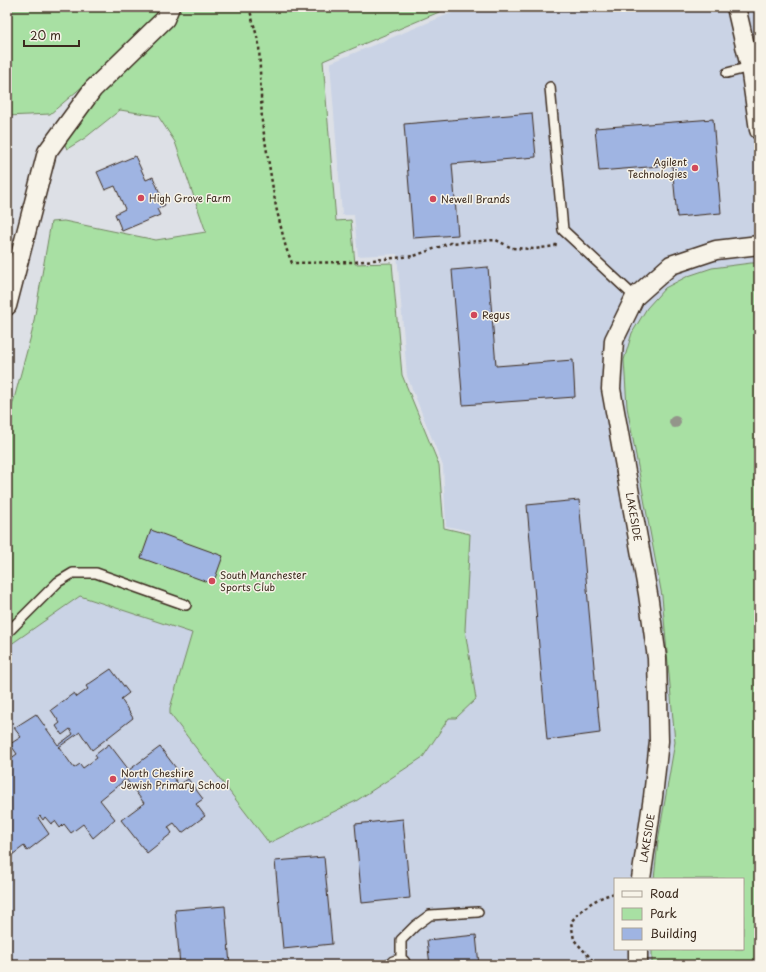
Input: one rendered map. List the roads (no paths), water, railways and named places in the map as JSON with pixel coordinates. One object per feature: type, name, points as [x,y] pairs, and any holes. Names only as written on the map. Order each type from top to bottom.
[{"type":"street","points":[[7,306],[47,152],[93,89],[166,19],[170,7]]},
{"type":"street","points":[[736,7],[750,67],[759,130]]},
{"type":"street","name":"LAKESIDE","points":[[641,878],[653,797],[659,741],[657,658],[611,389],[614,340],[635,297],[671,265],[716,250],[759,245]]},
{"type":"street","points":[[638,950],[638,965]]},
{"type":"street","points":[[395,965],[401,965]]},
{"type":"lane","points":[[727,73],[750,67]]},
{"type":"lane","points":[[550,87],[563,230],[635,297]]},
{"type":"lane","points":[[7,634],[58,582],[74,573],[96,573],[186,605]]},
{"type":"lane","points":[[401,965],[401,940],[414,926],[430,915],[478,912]]},
{"type":"place","name":"Agilent Technologies","points":[[695,168]]},
{"type":"place","name":"High Grove Farm","points":[[141,198]]},
{"type":"place","name":"Newell Brands","points":[[433,199]]},
{"type":"place","name":"Regus","points":[[474,315]]},
{"type":"place","name":"South Manchester Sports Club","points":[[212,581]]},
{"type":"place","name":"North Cheshire Jewish Primary School","points":[[113,779]]}]
